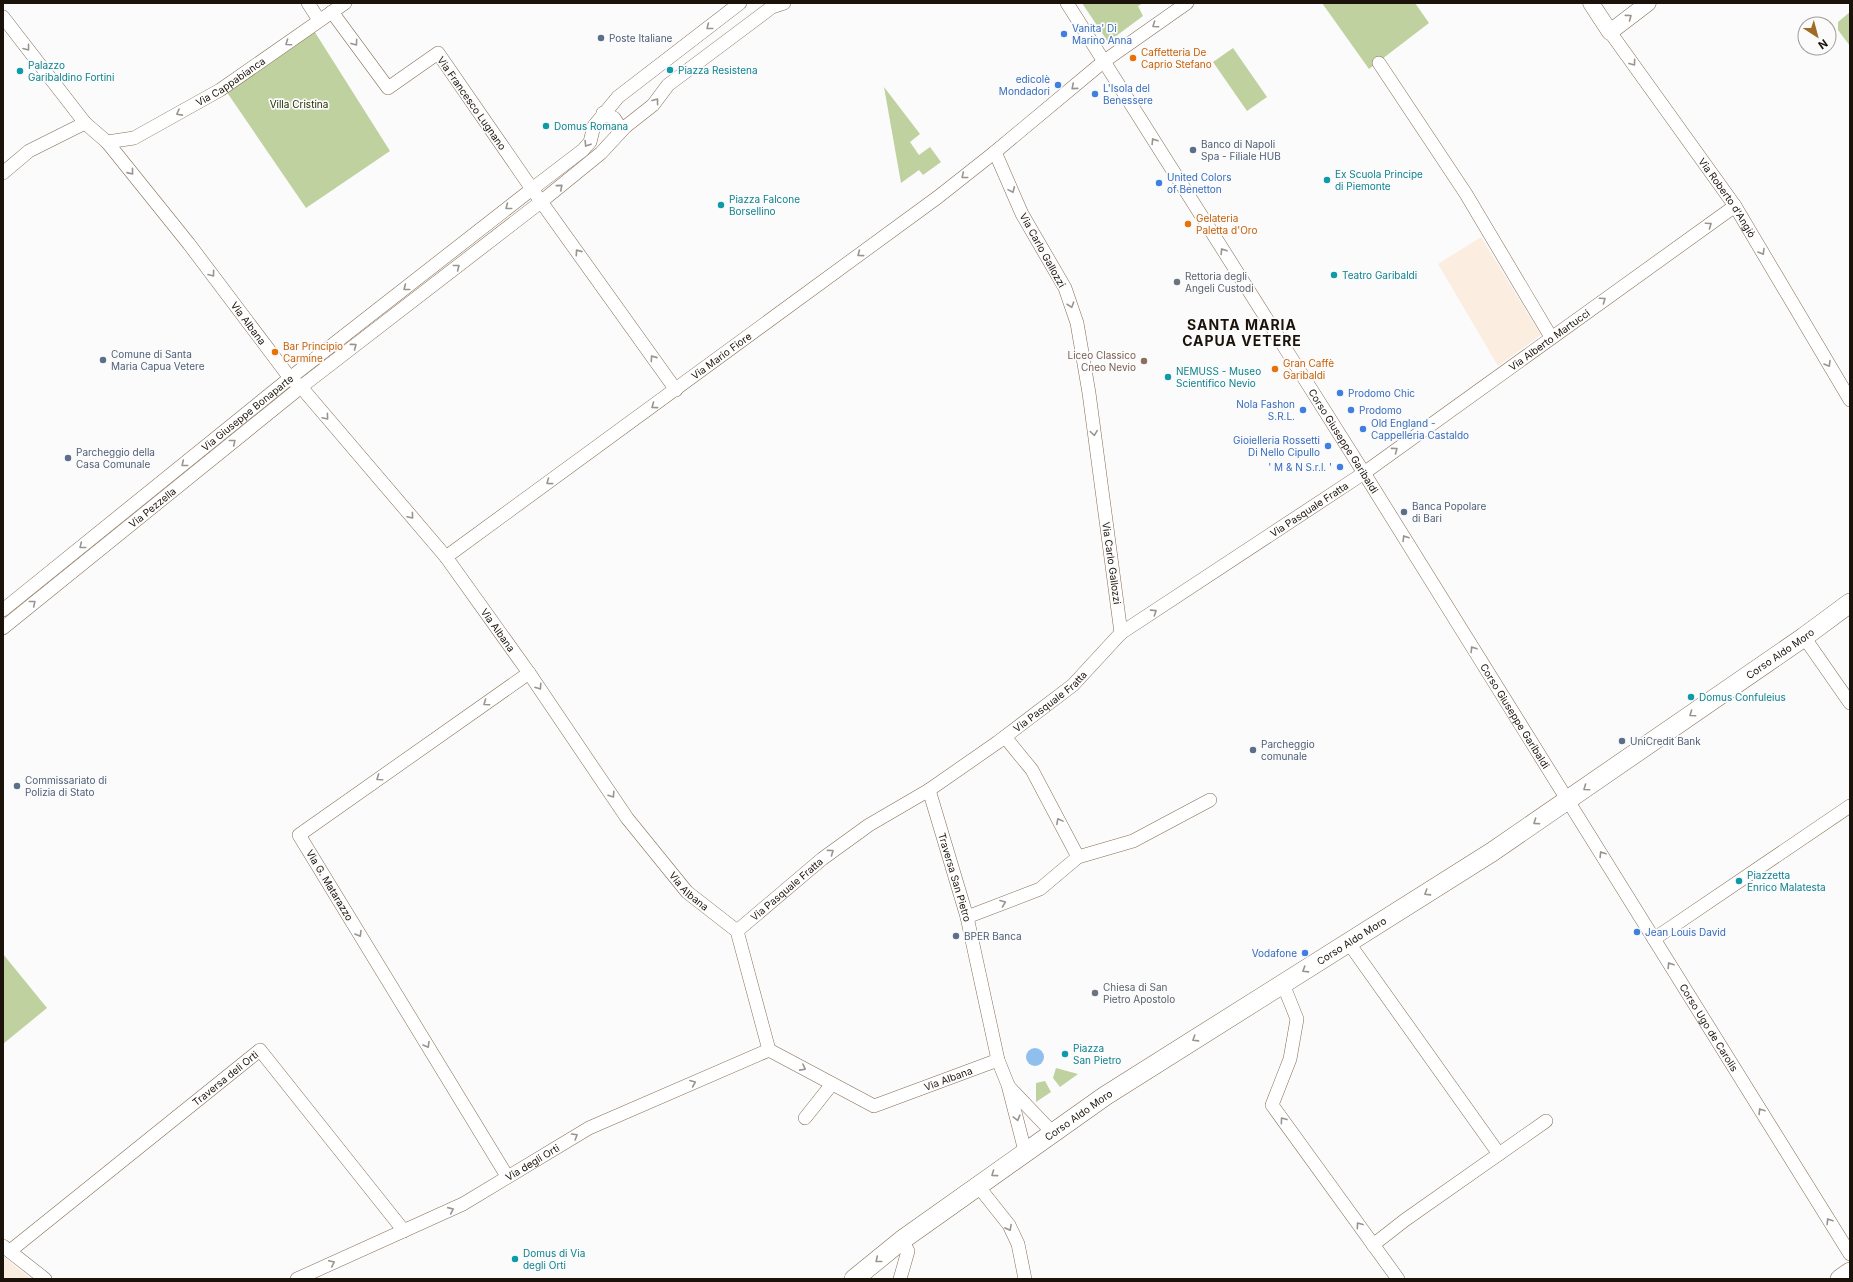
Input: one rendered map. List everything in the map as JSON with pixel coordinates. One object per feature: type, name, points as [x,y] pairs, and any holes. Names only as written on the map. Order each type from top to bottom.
[{"type":"main road","name":"Corso Aldo Moro","points":[[854,1279],[902,1240],[1025,1151],[1105,1096],[1492,852],[1804,637],[1850,603]]},
{"type":"main road","points":[[1840,1279],[1850,1272]]},
{"type":"street","points":[[308,3],[319,20]]},
{"type":"street","name":"Via Cappabianca","points":[[107,142],[134,138],[220,90],[345,3]]},
{"type":"street","name":"Via Giuseppe Bonaparte","points":[[3,610],[529,185],[583,150],[590,142],[594,126],[618,96],[740,3]]},
{"type":"street","name":"Via Giuseppe Bonaparte","points":[[301,387],[542,201],[601,152],[622,130],[653,105],[668,85],[772,7],[784,3]]},
{"type":"street","name":"Corso Giuseppe Garibaldi","points":[[1067,3],[1364,473],[1568,801]]},
{"type":"street","points":[[995,152],[1103,62],[1187,3]]},
{"type":"street","name":"Via Roberto d'Angiò","points":[[1591,3],[1610,32],[1735,206],[1850,400]]},
{"type":"street","points":[[1610,32],[1648,3]]},
{"type":"street","name":"Via Francesco Lugnano","points":[[332,12],[388,88],[438,53],[529,185]]},
{"type":"street","name":"Via Albana","points":[[3,17],[85,123],[107,142],[190,244],[290,378],[301,387],[446,557],[529,673],[628,818],[682,886],[687,892],[737,931]]},
{"type":"street","points":[[1378,62],[1466,194],[1551,338]]},
{"type":"street","points":[[603,113],[614,118],[622,130]]},
{"type":"street","points":[[3,173],[29,151],[85,123]]},
{"type":"street","name":"Via Mario Fiore","points":[[446,557],[938,197],[995,152]]},
{"type":"street","name":"Via Carlo Gallozzi","points":[[995,152],[1022,214],[1065,288],[1077,323],[1089,394],[1121,633]]},
{"type":"street","points":[[529,185],[542,201],[676,390]]},
{"type":"street","name":"Via Alberto Martucci","points":[[1364,473],[1735,206]]},
{"type":"street","name":"Via Pezzella","points":[[3,628],[301,387]]},
{"type":"street","name":"Via Pasquale Fratta","points":[[737,931],[822,859],[869,825],[929,790],[1005,737],[1073,685],[1121,633],[1364,473]]},
{"type":"street","points":[[1804,637],[1850,703]]},
{"type":"street","name":"Via G. Matarazzo","points":[[507,1176],[299,835],[529,673]]},
{"type":"street","points":[[1005,737],[1032,770],[1078,857]]},
{"type":"street","name":"Traversa San Pietro","points":[[929,790],[967,917],[998,1060]]},
{"type":"street","points":[[967,917],[1040,889],[1078,857],[1133,841],[1210,800]]},
{"type":"street","name":"Corso Ugo de Carolis","points":[[1568,801],[1850,1254]]},
{"type":"street","points":[[1654,939],[1850,806]]},
{"type":"street","points":[[737,931],[769,1050]]},
{"type":"street","points":[[1348,942],[1499,1154]]},
{"type":"street","points":[[1283,984],[1297,1020],[1290,1059],[1272,1105],[1398,1279]]},
{"type":"street","name":"Traversa deli Orti","points":[[7,1249],[260,1050],[404,1231]]},
{"type":"street","name":"Via Albana","points":[[769,1050],[874,1106],[998,1060]]},
{"type":"street","name":"Via degli Orti","points":[[297,1279],[463,1204],[507,1176],[589,1128],[769,1050]]},
{"type":"street","points":[[998,1060],[1008,1085],[1025,1151]]},
{"type":"street","points":[[805,1118],[832,1084]]},
{"type":"street","points":[[1008,1085],[1053,1133]]},
{"type":"street","points":[[1373,1244],[1546,1121]]},
{"type":"street","points":[[978,1186],[1009,1225],[1018,1244],[1025,1279]]},
{"type":"street","points":[[900,1279],[908,1252],[902,1240]]},
{"type":"street","points":[[7,1249],[45,1279]]},
{"type":"shaded area","points":[[1481,237],[1541,335],[1498,366],[1438,264]]},
{"type":"shaded area","points":[[3,1256],[31,1279],[3,1279]]},
{"type":"green space","points":[[1082,3],[1143,3],[1138,6],[1143,16],[1108,42]]},
{"type":"green space","points":[[1322,3],[1415,3],[1429,23],[1369,69]]},
{"type":"green space","points":[[1850,12],[1850,46],[1838,30],[1838,22]]},
{"type":"green space","name":"Villa Cristina","points":[[311,26],[390,151],[306,208],[224,88]]},
{"type":"green space","points":[[1233,48],[1267,97],[1247,111],[1213,62]]},
{"type":"green space","points":[[884,87],[920,134],[910,142],[919,155],[930,147],[941,162],[923,175],[919,170],[901,183]]},
{"type":"green space","points":[[3,954],[47,1008],[3,1044]]},
{"type":"green space","points":[[1056,1068],[1078,1074],[1060,1087],[1053,1078]]},
{"type":"green space","points":[[1045,1081],[1051,1092],[1036,1102],[1036,1083]]},
{"type":"water","points":[[1031,1048],[1039,1048],[1044,1053],[1042,1064],[1039,1066],[1031,1066],[1026,1061],[1026,1053]]},
{"type":"place","name":"Vanita' Di Marino Anna","points":[[1064,34]]},
{"type":"place","name":"Poste Italiane","points":[[601,38]]},
{"type":"place","name":"Caffetteria De Caprio Stefano","points":[[1133,58]]},
{"type":"place","name":"Piazza Resistena","points":[[670,70]]},
{"type":"place","name":"Palazzo Garibaldino Fortini","points":[[20,71]]},
{"type":"place","name":"edicolè Mondadori","points":[[1058,85]]},
{"type":"place","name":"L'Isola del Benessere","points":[[1095,94]]},
{"type":"place","name":"Domus Romana","points":[[546,126]]},
{"type":"place","name":"Banco di Napoli Spa - Filiale HUB","points":[[1193,150]]},
{"type":"place","name":"Ex Scuola Principe di Piemonte","points":[[1327,180]]},
{"type":"place","name":"United Colors of Benetton","points":[[1159,183]]},
{"type":"place","name":"Piazza Falcone Borsellino","points":[[721,205]]},
{"type":"place","name":"Gelateria Paletta d'Oro","points":[[1188,224]]},
{"type":"place","name":"Teatro Garibaldi","points":[[1334,275]]},
{"type":"place","name":"Rettoria degli Angeli Custodi","points":[[1177,282]]},
{"type":"place","name":"Bar Principio Carmine","points":[[275,352]]},
{"type":"place","name":"Comune di Santa Maria Capua Vetere","points":[[103,360]]},
{"type":"place","name":"Liceo Classico Cneo Nevio","points":[[1144,361]]},
{"type":"place","name":"Gran Caffè Garibaldi","points":[[1275,369]]},
{"type":"place","name":"NEMUSS - Museo Scientifico Nevio","points":[[1168,377]]},
{"type":"place","name":"Prodomo Chic","points":[[1340,393]]},
{"type":"place","name":"Nola Fashon S.R.L.","points":[[1303,410]]},
{"type":"place","name":"Prodomo","points":[[1351,410]]},
{"type":"place","name":"Old England - Cappelleria Castaldo","points":[[1363,429]]},
{"type":"place","name":"Gioielleria Rossetti Di Nello Cipullo","points":[[1328,446]]},
{"type":"place","name":"Parcheggio della Casa Comunale","points":[[68,458]]},
{"type":"place","name":"' M & N S.r.l. '","points":[[1340,467]]},
{"type":"place","name":"Banca Popolare di Bari","points":[[1404,512]]},
{"type":"place","name":"Domus Confuleius","points":[[1691,697]]},
{"type":"place","name":"UniCredit Bank","points":[[1622,741]]},
{"type":"place","name":"Parcheggio comunale","points":[[1253,750]]},
{"type":"place","name":"Commissariato di Polizia di Stato","points":[[17,786]]},
{"type":"place","name":"Piazzetta Enrico Malatesta","points":[[1739,881]]},
{"type":"place","name":"Jean Louis David","points":[[1637,932]]},
{"type":"place","name":"BPER Banca","points":[[956,936]]},
{"type":"place","name":"Vodafone","points":[[1305,953]]},
{"type":"place","name":"Chiesa di San Pietro Apostolo","points":[[1095,993]]},
{"type":"place","name":"Piazza San Pietro","points":[[1065,1054]]},
{"type":"place","name":"Domus di Via degli Orti","points":[[515,1259]]},
{"type":"district","name":"SANTA MARIA CAPUA VETERE","points":[[1242,334]]}]
